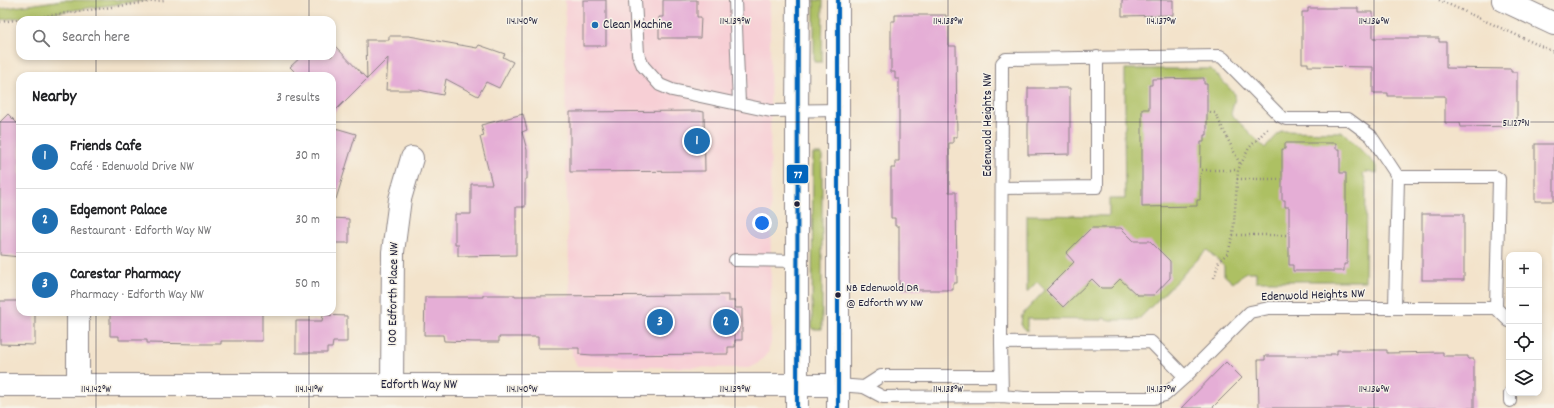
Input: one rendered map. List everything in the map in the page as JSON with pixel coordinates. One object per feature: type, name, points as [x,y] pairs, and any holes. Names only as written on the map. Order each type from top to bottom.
[{"type":"street","points":[[797,408],[798,0]]},
{"type":"street","points":[[838,0],[838,408]]},
{"type":"street","points":[[1503,0],[1554,24]]},
{"type":"street","name":"100 Edforth Place NW","points":[[392,385],[393,252],[400,199],[412,158]]},
{"type":"street","points":[[78,316],[78,385]]},
{"type":"street","name":"Edforth Way NW","points":[[0,385],[838,384]]},
{"type":"lane","points":[[636,0],[638,54],[643,66],[660,85],[672,90],[771,111],[838,110]]},
{"type":"lane","points":[[735,0],[739,104]]},
{"type":"lane","name":"Edenwold Heights NW","points":[[1002,396],[1003,61],[1008,58],[1220,56],[1280,116]]},
{"type":"lane","name":"Edenwold Heights NW","points":[[1002,188],[1098,187],[1097,57]]},
{"type":"lane","points":[[1280,116],[1286,119],[1348,119],[1370,136],[1398,177],[1395,308]]},
{"type":"lane","points":[[1398,177],[1496,177],[1499,179],[1496,308],[1506,318]]},
{"type":"lane","points":[[735,260],[797,261]]},
{"type":"lane","name":"Edenwold Heights NW","points":[[838,384],[864,387],[883,397],[1002,396],[1024,398],[1154,398],[1165,395],[1250,312],[1268,308],[1496,308]]},
{"type":"lane","points":[[1001,343],[1151,342],[1185,377]]},
{"type":"lane","points":[[864,387],[881,376],[1001,376]]},
{"type":"path","points":[[45,16],[164,0]]},
{"type":"path","points":[[1439,0],[1554,52]]},
{"type":"path","points":[[0,22],[16,20]]},
{"type":"path","points":[[1210,112],[1215,113],[1240,164]]},
{"type":"path","points":[[1214,278],[1219,261],[1228,252],[1232,235],[1238,170],[1240,164],[1249,148],[1280,116]]},
{"type":"path","points":[[1202,170],[1238,170]]},
{"type":"path","points":[[1237,179],[1280,179]]},
{"type":"path","points":[[1232,235],[1288,235]]},
{"type":"shaded area","points":[[565,0],[770,0],[771,342],[768,353],[756,365],[748,368],[577,366],[572,354],[566,172]]},
{"type":"green space","points":[[63,0],[149,0],[30,16],[16,16],[16,18],[0,20],[0,9]]},
{"type":"green space","points":[[814,0],[823,0],[822,62],[814,62]]},
{"type":"green space","points":[[1125,69],[1211,69],[1235,94],[1231,114],[1265,148],[1281,131],[1343,132],[1377,166],[1377,173],[1365,172],[1363,174],[1366,182],[1365,281],[1256,281],[1256,272],[1246,272],[1233,283],[1224,275],[1224,266],[1207,250],[1138,320],[1110,320],[1103,318],[1102,320],[1027,319],[1027,331],[1021,325],[1022,315],[1045,290],[1037,282],[1027,292],[1027,215],[1109,216],[1109,199],[1125,199]]},
{"type":"green space","points":[[813,154],[822,154],[822,329],[812,329]]},
{"type":"building","name":"Clean Machine","points":[[583,0],[606,0],[606,46],[583,46]]},
{"type":"building","points":[[663,0],[697,0],[697,17],[701,17],[700,38],[659,38],[659,17],[663,17]]},
{"type":"building","points":[[1122,0],[1173,0],[1173,15],[1122,16]]},
{"type":"building","points":[[1308,8],[1358,8],[1358,12],[1373,12],[1373,38],[1439,38],[1439,42],[1446,42],[1446,68],[1511,69],[1511,72],[1517,72],[1517,126],[1461,127],[1460,123],[1445,123],[1445,96],[1388,96],[1388,93],[1373,93],[1373,67],[1308,66],[1308,63],[1302,63],[1302,12],[1308,12]]},
{"type":"building","points":[[895,15],[946,15],[946,21],[949,21],[949,46],[956,46],[957,137],[953,137],[953,143],[949,143],[949,192],[956,192],[957,283],[953,283],[953,290],[902,290],[902,284],[899,284],[899,226],[895,226],[895,218],[891,218],[891,168],[895,168],[895,161],[899,161],[899,79],[895,79],[895,72],[891,72],[891,21],[895,21]]},
{"type":"building","points":[[389,36],[409,36],[477,48],[479,45],[505,54],[503,57],[513,62],[499,88],[486,82],[478,96],[446,79],[443,95],[419,90],[386,90],[388,58],[367,79],[366,40],[389,40]]},
{"type":"building","points":[[336,47],[367,79],[336,110],[336,72],[295,72],[290,67],[298,60],[336,60]]},
{"type":"building","points":[[1204,78],[1204,84],[1207,84],[1207,135],[1204,135],[1204,142],[1201,142],[1200,200],[1197,200],[1197,206],[1142,207],[1142,109],[1149,109],[1149,85],[1152,85],[1152,79]]},
{"type":"building","points":[[1028,88],[1070,88],[1070,154],[1028,155]]},
{"type":"building","points":[[570,112],[704,112],[705,171],[570,172]]},
{"type":"building","points":[[8,114],[16,122],[16,257],[0,255],[0,122]]},
{"type":"building","points":[[523,114],[527,130],[522,132],[527,150],[527,179],[525,179],[525,207],[516,207],[516,255],[458,256],[458,244],[455,244],[455,214],[471,214],[471,184],[492,184],[480,137],[484,136],[481,125]]},
{"type":"building","points":[[336,128],[356,134],[336,199]]},
{"type":"building","points":[[1285,143],[1336,143],[1336,149],[1340,149],[1340,173],[1346,173],[1346,214],[1348,214],[1347,264],[1344,264],[1344,271],[1293,271],[1293,265],[1289,265],[1289,207],[1285,207],[1285,200],[1282,200],[1282,149],[1285,149]]},
{"type":"building","points":[[1535,144],[1554,144],[1554,201],[1535,201]]},
{"type":"building","points":[[1422,214],[1464,214],[1464,280],[1422,280]]},
{"type":"building","points":[[336,218],[349,219],[349,243],[336,243]]},
{"type":"building","points":[[1091,228],[1121,228],[1134,241],[1150,241],[1170,261],[1170,278],[1154,295],[1137,295],[1120,279],[1111,288],[1101,288],[1092,279],[1063,307],[1046,290],[1074,262],[1066,253]]},
{"type":"building","points":[[483,295],[728,295],[728,301],[735,301],[735,308],[742,308],[742,340],[735,340],[735,347],[728,347],[728,354],[592,355],[579,354],[579,348],[538,348],[538,337],[499,337],[499,342],[474,342],[444,341],[443,335],[424,335],[425,297],[483,297]]},
{"type":"building","points":[[0,301],[16,301],[16,316],[35,316],[35,345],[0,344]]},
{"type":"building","points":[[110,316],[262,316],[262,341],[221,341],[221,344],[147,343],[147,340],[119,340],[119,336],[110,336]]},
{"type":"building","points":[[323,316],[347,316],[347,342],[333,342],[332,348],[327,348],[327,353],[296,353],[296,321],[322,321]]},
{"type":"building","points":[[1337,350],[1387,350],[1387,353],[1443,352],[1443,356],[1468,356],[1468,359],[1474,359],[1474,408],[1259,408],[1258,360],[1265,360],[1265,356],[1330,356],[1330,354],[1337,354]]},
{"type":"building","points":[[1226,362],[1242,378],[1212,408],[1181,408]]},
{"type":"transit line","name":"77","points":[[797,408],[798,0]]},
{"type":"transit line","name":"77","points":[[838,0],[838,408]]},
{"type":"place","name":"Clean Machine","points":[[595,25]]},
{"type":"place","name":"Friends Cafe","points":[[697,141]]},
{"type":"place","name":"NB Edenwold DR @ Edforth WY NW","points":[[838,295]]},
{"type":"place","name":"Carestar Pharmacy","points":[[660,322]]},
{"type":"place","name":"Edgemont Palace","points":[[726,322]]}]
